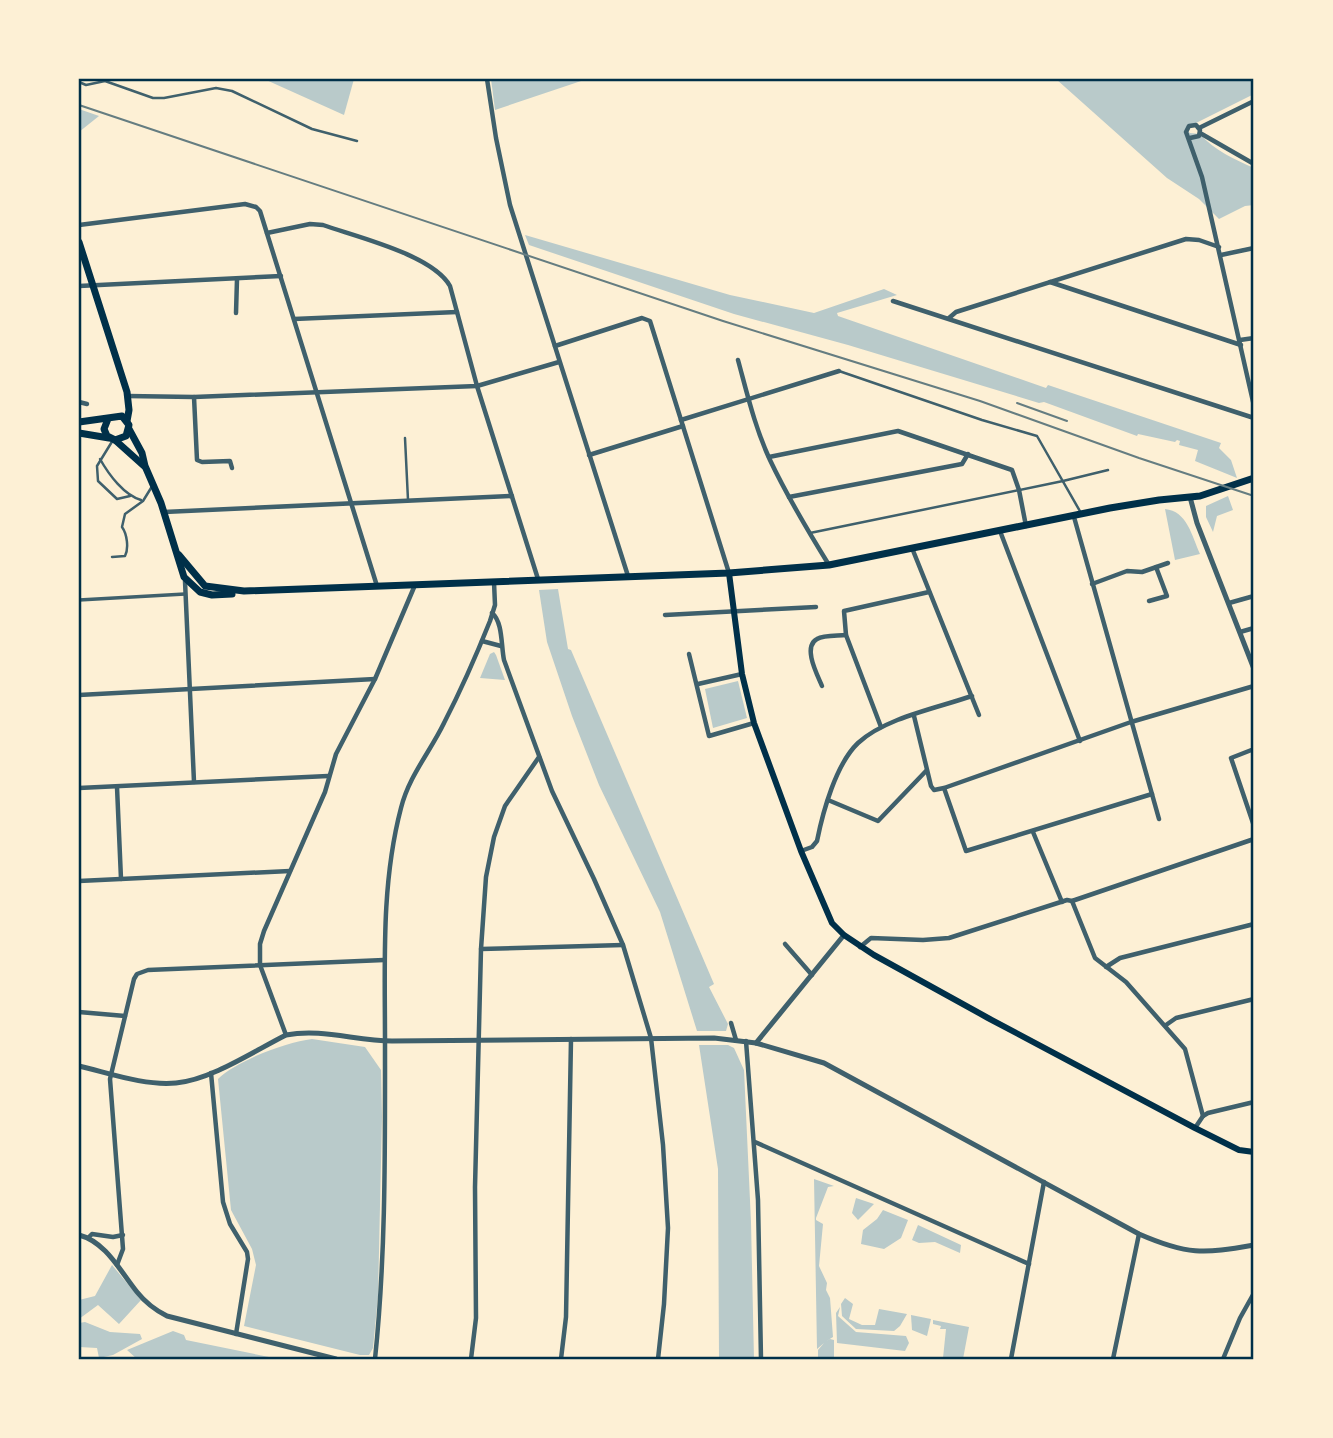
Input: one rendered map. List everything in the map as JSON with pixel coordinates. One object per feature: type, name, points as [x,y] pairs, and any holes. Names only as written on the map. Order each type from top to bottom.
[{"type":"main road","points":[[79,242],[129,410],[123,439],[79,433]]},
{"type":"main road","points":[[127,396],[104,429],[145,466]]},
{"type":"main road","points":[[79,422],[122,416],[142,453],[179,555],[184,578],[212,594],[729,573],[829,565],[1159,500],[1215,492],[1254,478]]},
{"type":"main road","points":[[179,555],[200,588]]},
{"type":"main road","points":[[729,573],[742,674],[754,723],[801,851],[832,923],[860,947],[1195,1128],[1239,1150],[1254,1152]]},
{"type":"street","points":[[487,79],[496,138],[519,237],[628,576]]},
{"type":"street","points":[[1190,138],[1195,138],[1199,131],[1254,101]]},
{"type":"street","points":[[1254,164],[1199,131],[1194,125],[1188,127],[1186,132],[1202,177],[1254,406]]},
{"type":"street","points":[[79,225],[245,204],[260,211],[377,586]]},
{"type":"street","points":[[267,233],[316,223],[424,261],[444,275],[450,286],[477,386],[538,579]]},
{"type":"street","points":[[949,318],[956,312],[1186,239],[1219,247]]},
{"type":"street","points":[[1221,255],[1254,247]]},
{"type":"street","points":[[79,286],[281,276]]},
{"type":"street","points":[[236,313],[237,279]]},
{"type":"street","points":[[1049,282],[1240,342],[1254,338]]},
{"type":"street","points":[[893,301],[1254,418]]},
{"type":"street","points":[[294,319],[457,312]]},
{"type":"street","points":[[555,346],[647,318],[650,321],[729,573]]},
{"type":"street","points":[[738,360],[748,399],[769,457],[789,498],[829,565]]},
{"type":"street","points":[[127,396],[194,397],[477,386],[559,362]]},
{"type":"street","points":[[589,455],[748,399],[838,371]]},
{"type":"street","points":[[194,397],[197,460],[230,461],[232,468]]},
{"type":"street","points":[[79,402],[87,404]]},
{"type":"street","points":[[769,457],[898,431],[1010,469],[1015,474],[1026,526]]},
{"type":"street","points":[[789,498],[962,464],[968,454]]},
{"type":"street","points":[[163,512],[512,496]]},
{"type":"street","points":[[1190,497],[1197,523],[1254,669]]},
{"type":"street","points":[[1078,516],[1092,584],[1159,819]]},
{"type":"street","points":[[1000,531],[1080,741]]},
{"type":"street","points":[[912,548],[979,715]]},
{"type":"street","points":[[1092,584],[1127,571],[1142,572],[1168,564]]},
{"type":"street","points":[[1149,601],[1167,596],[1156,567]]},
{"type":"street","points":[[184,578],[194,782]]},
{"type":"street","points":[[375,1359],[382,1293],[384,960],[390,854],[401,806],[482,641],[492,613],[494,581]]},
{"type":"street","points":[[286,1035],[260,965],[260,944],[325,792],[336,754],[375,679],[415,585]]},
{"type":"street","points":[[881,727],[846,635],[844,614],[846,609],[929,592]]},
{"type":"street","points":[[79,600],[186,594]]},
{"type":"street","points":[[1229,603],[1254,596]]},
{"type":"street","points":[[665,615],[816,607]]},
{"type":"street","points":[[492,613],[499,620],[500,646],[539,757],[556,801],[623,946],[652,1038],[667,1218],[664,1304],[658,1359]]},
{"type":"street","points":[[1240,632],[1254,628]]},
{"type":"street","points":[[822,687],[811,649],[813,642],[818,638],[846,635]]},
{"type":"street","points":[[482,641],[500,646]]},
{"type":"street","points":[[689,654],[709,736],[754,723]]},
{"type":"street","points":[[698,684],[742,674]]},
{"type":"street","points":[[79,695],[375,679]]},
{"type":"street","points":[[914,716],[934,790],[1131,722],[1254,686]]},
{"type":"street","points":[[801,851],[812,847],[817,841],[828,800],[848,754],[865,738],[881,727],[972,696]]},
{"type":"street","points":[[1254,749],[1230,758],[1254,826]]},
{"type":"street","points":[[471,1359],[476,1318],[475,1187],[481,949],[486,877],[494,837],[505,806],[539,757]]},
{"type":"street","points":[[828,800],[878,821],[927,771]]},
{"type":"street","points":[[79,788],[328,776]]},
{"type":"street","points":[[117,787],[121,879]]},
{"type":"street","points":[[944,788],[966,851],[1153,794]]},
{"type":"street","points":[[1034,832],[1062,902]]},
{"type":"street","points":[[860,947],[870,938],[922,940],[962,935],[1254,839]]},
{"type":"street","points":[[79,881],[290,871]]},
{"type":"street","points":[[1072,901],[1095,958],[1126,982],[1185,1049],[1203,1116]]},
{"type":"street","points":[[1106,967],[1120,958],[1254,924]]},
{"type":"street","points":[[756,1043],[844,935]]},
{"type":"street","points":[[785,944],[812,975]]},
{"type":"street","points":[[481,949],[623,946]]},
{"type":"street","points":[[117,1265],[122,1255],[123,1235],[110,1079],[134,979],[143,971],[384,960]]},
{"type":"street","points":[[1166,1025],[1175,1018],[1254,999]]},
{"type":"street","points":[[79,1012],[125,1016]]},
{"type":"street","points":[[731,1023],[736,1040]]},
{"type":"street","points":[[79,1066],[160,1084],[177,1083],[211,1073],[286,1035],[314,1032],[385,1041],[652,1038],[746,1041],[832,1068],[1139,1234],[1169,1247],[1193,1252],[1254,1245]]},
{"type":"street","points":[[561,1359],[566,1317],[571,1039]]},
{"type":"street","points":[[746,1041],[755,1142],[761,1359]]},
{"type":"street","points":[[211,1073],[223,1202],[230,1224],[247,1252],[248,1259],[235,1334]]},
{"type":"street","points":[[1195,1128],[1203,1116],[1209,1113],[1254,1102]]},
{"type":"street","points":[[755,1142],[1029,1264]]},
{"type":"street","points":[[1011,1359],[1044,1182]]},
{"type":"street","points":[[88,1238],[92,1234],[113,1237],[123,1235]]},
{"type":"street","points":[[1113,1359],[1139,1234]]},
{"type":"street","points":[[79,1235],[88,1238],[117,1265],[138,1294],[167,1316],[336,1359]]},
{"type":"street","points":[[1223,1359],[1254,1293]]},
{"type":"lane","points":[[79,82],[86,85],[105,81],[153,98],[216,88],[232,91],[312,130],[357,141]]},
{"type":"lane","points":[[838,371],[1037,436],[1063,481],[1078,516]]},
{"type":"lane","points":[[405,438],[408,500]]},
{"type":"lane","points":[[113,439],[100,459],[97,478],[102,488],[117,499],[130,496]]},
{"type":"lane","points":[[100,459],[105,469],[130,496],[143,501]]},
{"type":"lane","points":[[810,533],[1108,470]]},
{"type":"lane","points":[[112,557],[125,556],[126,533],[122,527],[125,514],[143,501],[153,484]]},
{"type":"shaded area","points":[[264,79],[354,79],[344,115]]},
{"type":"shaded area","points":[[491,79],[587,79],[495,110]]},
{"type":"shaded area","points":[[1056,79],[1254,79],[1254,94],[1187,130],[1200,134],[1218,150],[1254,168],[1254,205],[1245,206],[1219,219],[1199,199],[1167,178]]},
{"type":"shaded area","points":[[79,109],[99,116],[79,132]]},
{"type":"shaded area","points":[[525,235],[730,295],[814,313],[884,289],[897,295],[837,313],[838,316],[1046,388],[1048,385],[1221,443],[1219,448],[1231,460],[1237,478],[1195,461],[1198,450],[1179,445],[1180,441],[1138,434],[1137,436],[1044,402],[1039,403],[848,345],[734,314],[529,245]]},
{"type":"shaded area","points":[[1228,496],[1233,510],[1217,516],[1213,532],[1206,517],[1206,506]]},
{"type":"shaded area","points":[[1165,509],[1184,519],[1200,554],[1175,560]]},
{"type":"shaded area","points":[[558,589],[568,649],[571,650],[714,984],[709,987],[728,1024],[726,1031],[697,1031],[660,912],[599,785],[572,716],[547,642],[539,590]]},
{"type":"shaded area","points":[[494,652],[505,680],[480,678],[490,654]]},
{"type":"shaded area","points":[[738,681],[747,718],[713,728],[705,689]]},
{"type":"shaded area","points":[[312,1039],[365,1047],[381,1070],[378,1296],[373,1348],[369,1355],[244,1326],[256,1265],[252,1249],[231,1210],[218,1079],[262,1053]]},
{"type":"shaded area","points":[[699,1045],[728,1045],[734,1048],[744,1070],[754,1359],[719,1359],[718,1169]]},
{"type":"shaded area","points":[[814,1179],[834,1186],[828,1187],[816,1220],[823,1224],[819,1266],[830,1298],[833,1337],[825,1342],[834,1340],[834,1359],[818,1359],[818,1350],[824,1343],[817,1349]]},
{"type":"shaded area","points":[[856,1198],[874,1204],[858,1220],[852,1213]]},
{"type":"shaded area","points":[[883,1210],[908,1220],[901,1238],[884,1249],[861,1244],[863,1230],[877,1219]]},
{"type":"shaded area","points":[[918,1225],[961,1245],[960,1253],[935,1242],[919,1243],[912,1240]]},
{"type":"shaded area","points":[[112,1265],[141,1300],[119,1324],[98,1305],[79,1319],[79,1300],[95,1296]]},
{"type":"shaded area","points":[[845,1298],[853,1304],[849,1319],[862,1325],[875,1325],[879,1309],[907,1314],[894,1331],[856,1329],[842,1316],[841,1304]]},
{"type":"shaded area","points":[[840,1307],[838,1316],[856,1332],[906,1336],[909,1343],[905,1351],[837,1343],[836,1313]]},
{"type":"shaded area","points":[[911,1315],[931,1319],[927,1336],[912,1330]]},
{"type":"shaded area","points":[[933,1320],[969,1327],[963,1359],[943,1358],[946,1329],[940,1329],[941,1326],[933,1324]]},
{"type":"shaded area","points":[[85,1322],[110,1332],[140,1334],[142,1339],[113,1355],[99,1358],[97,1348],[79,1347],[79,1323]]},
{"type":"shaded area","points":[[173,1331],[184,1335],[186,1340],[279,1359],[137,1359],[127,1350]]},
{"type":"railway","points":[[79,105],[723,321],[980,401],[1254,496]]},
{"type":"railway","points":[[1017,403],[1067,421]]}]
